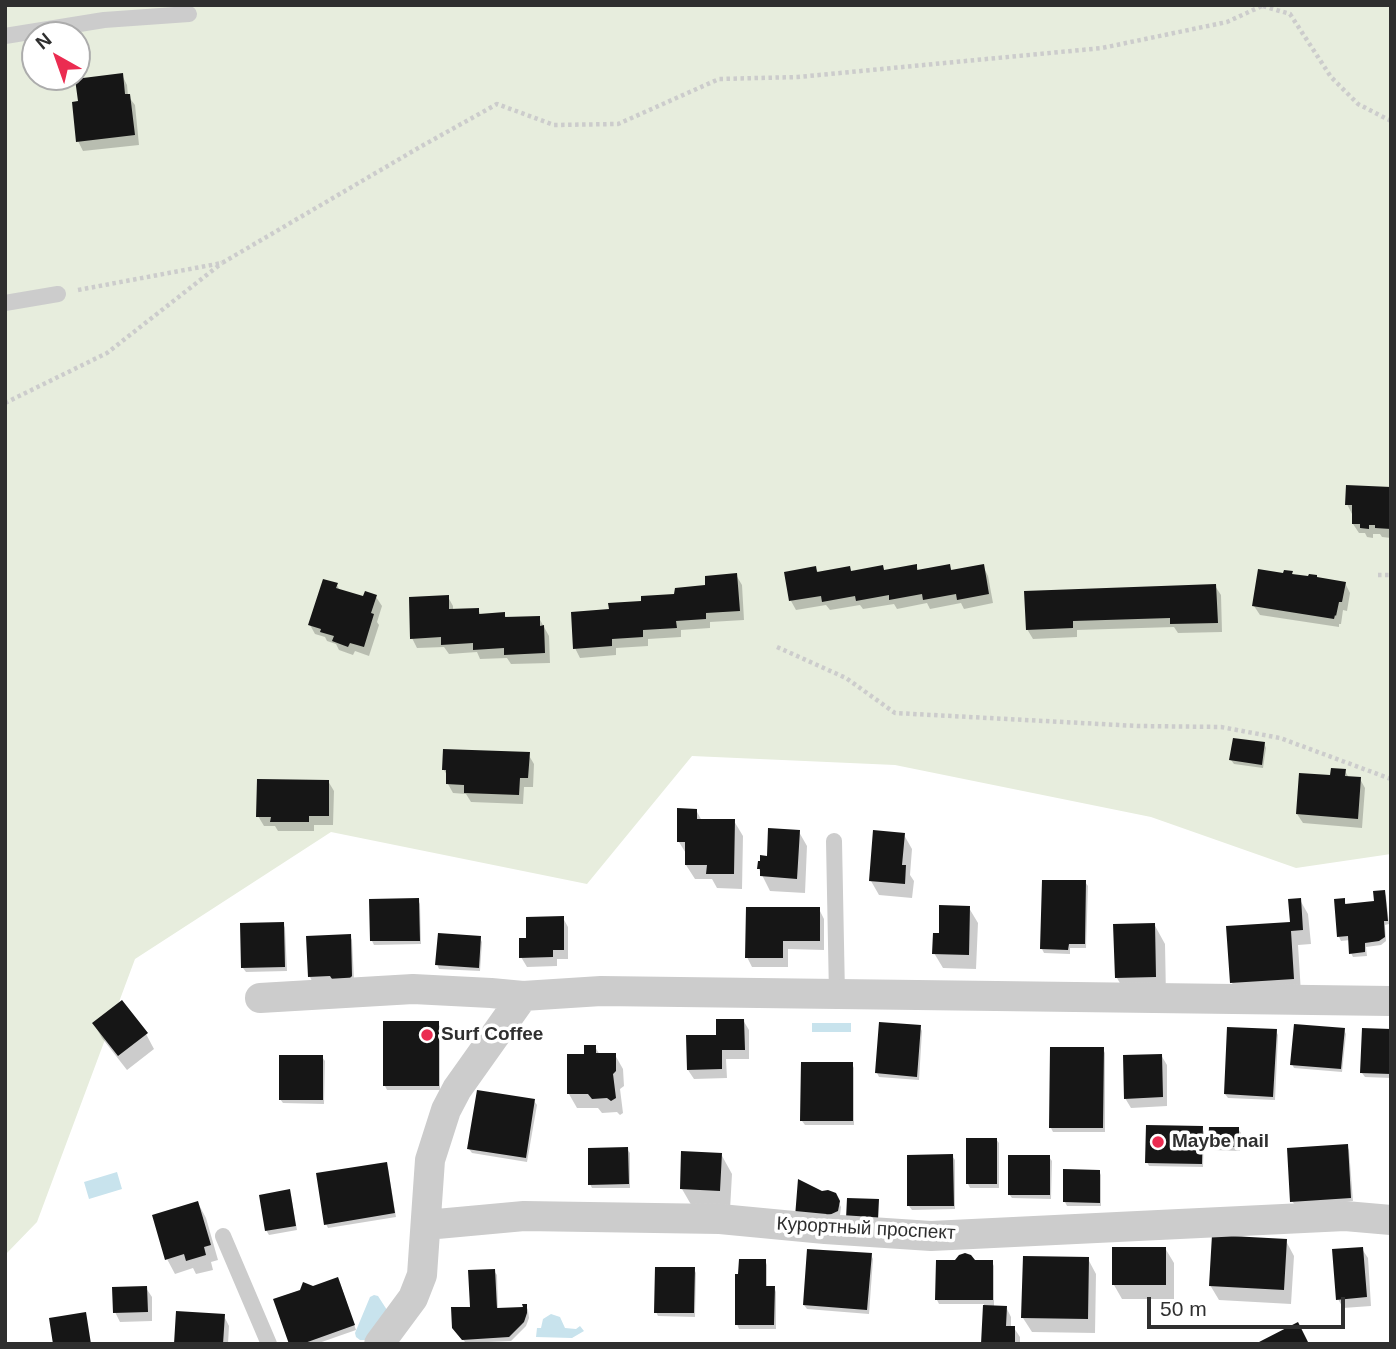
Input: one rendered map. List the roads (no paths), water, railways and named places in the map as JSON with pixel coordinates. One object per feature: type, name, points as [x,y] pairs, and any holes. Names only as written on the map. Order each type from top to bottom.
[{"type":"street","points":[[260,998],[413,989],[523,996],[601,991],[1391,1001]]},
{"type":"street","points":[[379,1344],[413,1298],[422,1275],[430,1160],[446,1110],[457,1089],[523,996]]},
{"type":"street","name":"Курортный проспект","points":[[426,1225],[524,1216],[706,1219],[931,1236],[1345,1216],[1391,1220]]},
{"type":"lane","points":[[5,36],[104,20],[189,14]]},
{"type":"lane","points":[[5,303],[58,294]]},
{"type":"lane","points":[[834,841],[837,995]]},
{"type":"lane","points":[[223,1236],[269,1344]]},
{"type":"water","points":[[812,1023],[851,1023],[851,1032],[812,1032]]},
{"type":"water","points":[[117,1172],[122,1189],[89,1199],[84,1182]]},
{"type":"water","points":[[378,1296],[387,1313],[365,1340],[360,1340],[355,1333],[370,1297]]},
{"type":"water","points":[[551,1314],[560,1317],[565,1328],[576,1329],[580,1326],[584,1331],[572,1338],[536,1337],[537,1328],[541,1328],[543,1319]]},
{"type":"place","name":"Surf Coffee","points":[[427,1035]]},
{"type":"place","name":"Maybe nail","points":[[1158,1142]]}]
